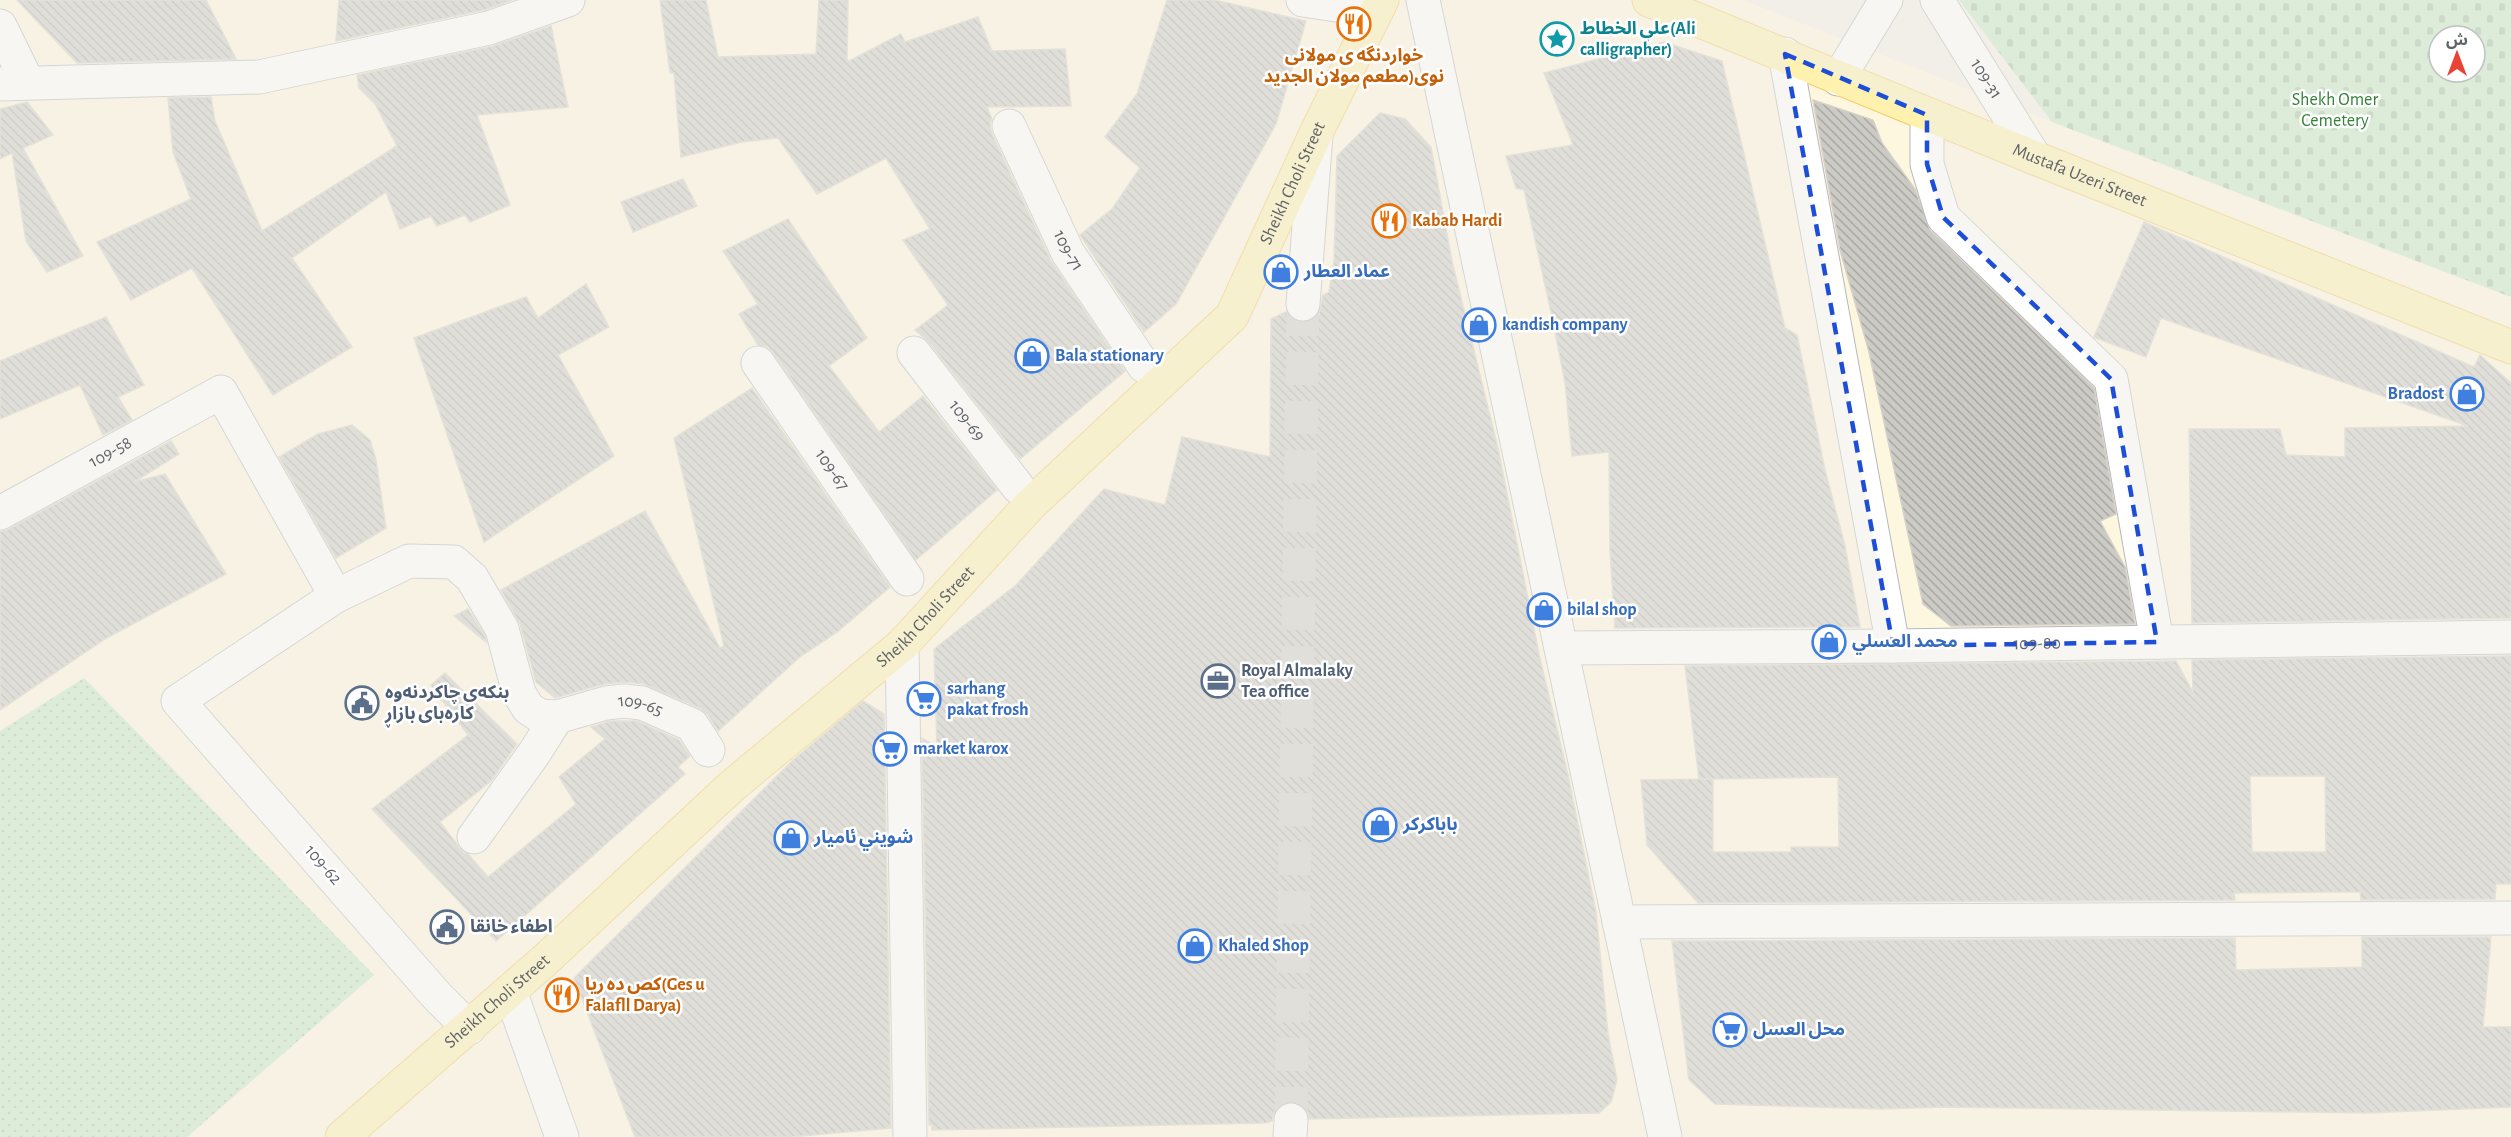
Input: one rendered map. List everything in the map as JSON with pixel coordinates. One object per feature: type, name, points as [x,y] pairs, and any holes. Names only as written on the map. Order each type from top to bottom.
[{"type":"main road","name":"Mustafa Uzeri Street","points":[[1648,0],[1785,54],[1838,79],[1927,115],[2511,347]]},
{"type":"main road","name":"Sheikh Choli Street","points":[[342,1137],[469,1028],[732,786],[902,645],[1031,504],[1232,316],[1317,131],[1379,6]]},
{"type":"street","points":[[0,26],[14,82],[260,77],[489,28],[568,0]]},
{"type":"street","points":[[1303,0],[1379,6]]},
{"type":"street","points":[[1423,0],[1665,1137]]},
{"type":"street","points":[[1838,79],[1886,0]]},
{"type":"street","name":"109-31","points":[[1936,0],[2035,158]]},
{"type":"street","points":[[1785,54],[1893,646]]},
{"type":"street","points":[[1927,115],[1927,164],[1943,217],[2111,378],[2157,642]]},
{"type":"street","name":"109-71","points":[[1009,126],[1068,254],[1144,366]]},
{"type":"street","points":[[1303,304],[1317,131]]},
{"type":"street","name":"109-69","points":[[914,353],[1018,487]]},
{"type":"street","name":"109-67","points":[[758,363],[907,579]]},
{"type":"street","name":"109-58","points":[[0,513],[221,392],[336,596]]},
{"type":"street","points":[[336,596],[409,561],[454,562],[472,578],[502,629],[519,693],[528,708],[540,716],[557,717],[535,752],[474,837]]},
{"type":"street","name":"109-62","points":[[336,596],[178,701],[437,996],[469,1028]]},
{"type":"street","name":"109-80","points":[[1561,648],[1893,646],[2511,637]]},
{"type":"street","points":[[902,645],[910,1137]]},
{"type":"street","name":"109-65","points":[[557,717],[606,703],[624,701],[642,703],[692,725],[708,750]]},
{"type":"street","points":[[1619,922],[2511,918]]},
{"type":"street","points":[[510,991],[562,1137]]},
{"type":"highlighted area","points":[[1785,54],[1927,115],[1927,164],[1943,217],[2111,379],[2157,642],[1893,646]]},
{"type":"shaded area","points":[[0,0],[1743,0],[2052,122],[2511,297],[2511,1137],[0,1137]]},
{"type":"green space","name":"Shekh Omer Cemetery","points":[[1959,0],[2511,0],[2511,297],[2052,122]]},
{"type":"green space","points":[[84,678],[374,975],[187,1137],[0,1137],[0,731]]},
{"type":"building","points":[[17,0],[206,0],[236,59],[77,63]]},
{"type":"building","points":[[339,0],[512,0],[484,10],[336,41]]},
{"type":"building","points":[[660,0],[706,0],[718,57],[816,54],[819,0],[848,0],[847,62],[901,34],[905,42],[978,17],[992,51],[1065,49],[1071,106],[987,107],[992,119],[990,125],[992,134],[1051,261],[1125,371],[1020,459],[929,342],[915,330],[948,305],[903,240],[930,229],[886,158],[817,194],[778,138],[742,142],[681,157],[674,73],[670,73]]},
{"type":"building","points":[[1167,0],[1215,0],[1306,21],[1276,124],[1176,304],[1144,332],[1080,235],[1112,209],[1140,168],[1105,137],[1137,94]]},
{"type":"building","points":[[551,26],[568,107],[477,115],[510,205],[470,222],[465,215],[437,226],[431,216],[400,229],[386,192],[292,258],[352,347],[273,395],[192,268],[131,300],[97,242],[191,199],[173,152],[168,98],[211,97],[215,121],[262,231],[397,146],[375,104],[359,88],[357,75],[493,46]]},
{"type":"building","points":[[1664,42],[1722,61],[1785,328],[1797,335],[1825,470],[1845,546],[1860,627],[1615,628],[1610,551],[1609,452],[1572,456],[1565,383],[1552,317],[1524,190],[1516,188],[1506,156],[1573,145],[1544,73]]},
{"type":"building","points":[[1813,100],[1873,120],[1882,143],[1915,189],[1930,230],[2094,388],[2116,514],[2100,521],[2125,567],[2135,624],[1951,626],[1923,604],[1869,352],[1840,250]]},
{"type":"building","points":[[27,102],[53,135],[23,148],[83,256],[47,272],[26,241],[12,153],[0,159],[0,109]]},
{"type":"building","points":[[1380,113],[1405,119],[1431,147],[1452,261],[1498,448],[1539,654],[1568,775],[1596,912],[1608,1034],[1617,1080],[1611,1102],[1599,1113],[1309,1119],[1302,1105],[1292,1101],[1282,1104],[1275,1110],[1272,1121],[1265,1123],[932,1130],[932,1125],[929,1125],[922,738],[937,747],[934,649],[1016,585],[1104,489],[1165,505],[1182,437],[1270,457],[1271,319],[1286,312],[1293,320],[1302,323],[1312,321],[1319,314],[1323,295],[1329,292],[1334,262],[1337,156]]},
{"type":"building","points":[[683,179],[697,206],[633,232],[621,202]]},
{"type":"building","points":[[788,219],[867,338],[829,366],[879,432],[923,396],[997,490],[916,560],[773,352],[767,346],[758,345],[739,314],[758,304],[723,251]]},
{"type":"building","points":[[2144,222],[2474,367],[2480,355],[2511,383],[2511,618],[2192,623],[2189,429],[2280,429],[2286,455],[2345,457],[2345,428],[2468,426],[2161,318],[2146,357],[2094,337]]},
{"type":"building","points":[[586,284],[609,327],[558,355],[614,456],[484,542],[414,338],[526,297],[538,318]]},
{"type":"building","points":[[106,317],[144,385],[118,397],[132,420],[103,435],[80,385],[0,419],[0,361]]},
{"type":"building","points":[[752,388],[890,587],[836,633],[801,656],[718,731],[708,715],[700,708],[644,684],[626,682],[604,684],[555,698],[536,682],[520,624],[501,590],[645,511],[720,648],[724,646],[674,438]]},
{"type":"building","points":[[352,425],[370,440],[376,460],[386,528],[336,558],[279,457],[318,434]]},
{"type":"building","points":[[171,441],[179,454],[134,482],[165,474],[226,574],[105,639],[0,710],[0,532]]},
{"type":"building","points":[[468,609],[485,636],[486,642],[454,616]]},
{"type":"building","points":[[2511,656],[2511,884],[2496,884],[2495,899],[2361,900],[2360,892],[2326,892],[2234,893],[2235,900],[1698,903],[1647,845],[1641,780],[1713,779],[1699,779],[1685,666],[2176,661],[2193,692],[2192,660]],"holes":[[[2250,776],[2325,776],[2326,852],[2252,852]],[[1838,777],[1839,847],[1791,847],[1791,852],[1713,852],[1713,779]]]},
{"type":"building","points":[[445,673],[517,744],[491,781],[440,822],[463,852],[468,854],[488,877],[576,804],[559,777],[605,739],[591,727],[610,721],[637,721],[679,740],[690,756],[678,767],[685,774],[496,941],[372,809],[468,735],[431,685]]},
{"type":"building","points":[[863,701],[884,714],[891,1128],[791,1137],[635,1137],[574,978],[792,761]]},
{"type":"building","points":[[2362,937],[2491,937],[2483,1027],[2511,1027],[2511,1107],[2366,1113],[1944,1107],[1881,1109],[1715,1104],[1689,1080],[1672,941],[2235,938],[2236,970],[2362,967]]},
{"type":"tunnel","points":[[1291,1120],[1303,304]]},
{"type":"place","name":"خواردنگه ی مولانی نوی(مطعم مولان الجديد","points":[[1354,24]]},
{"type":"place","name":"علي الخطاط(Ali calligrapher)","points":[[1557,39]]},
{"type":"place","name":"Kabab Hardi","points":[[1389,221]]},
{"type":"place","name":"عماد العطار","points":[[1281,272]]},
{"type":"place","name":"kandish company","points":[[1479,325]]},
{"type":"place","name":"Bala stationary","points":[[1032,356]]},
{"type":"place","name":"Bradost","points":[[2467,394]]},
{"type":"place","name":"bilal shop","points":[[1544,610]]},
{"type":"place","name":"محمد العسلي","points":[[1829,642]]},
{"type":"place","name":"Royal Almalaky Tea office","points":[[1218,681]]},
{"type":"place","name":"sarhang pakat frosh","points":[[924,699]]},
{"type":"place","name":"بنکەی چاکردنەوە کارەبای بازاڕ","points":[[362,703]]},
{"type":"place","name":"market karox","points":[[890,749]]},
{"type":"place","name":"باباكركر","points":[[1380,825]]},
{"type":"place","name":"شويني ئامیار","points":[[791,838]]},
{"type":"place","name":"اطفاء خانقا","points":[[447,927]]},
{"type":"place","name":"Khaled Shop","points":[[1195,946]]},
{"type":"place","name":"کص ده ریا(Ges u Falafll Darya)","points":[[562,995]]},
{"type":"place","name":"محل العسل","points":[[1730,1030]]}]
